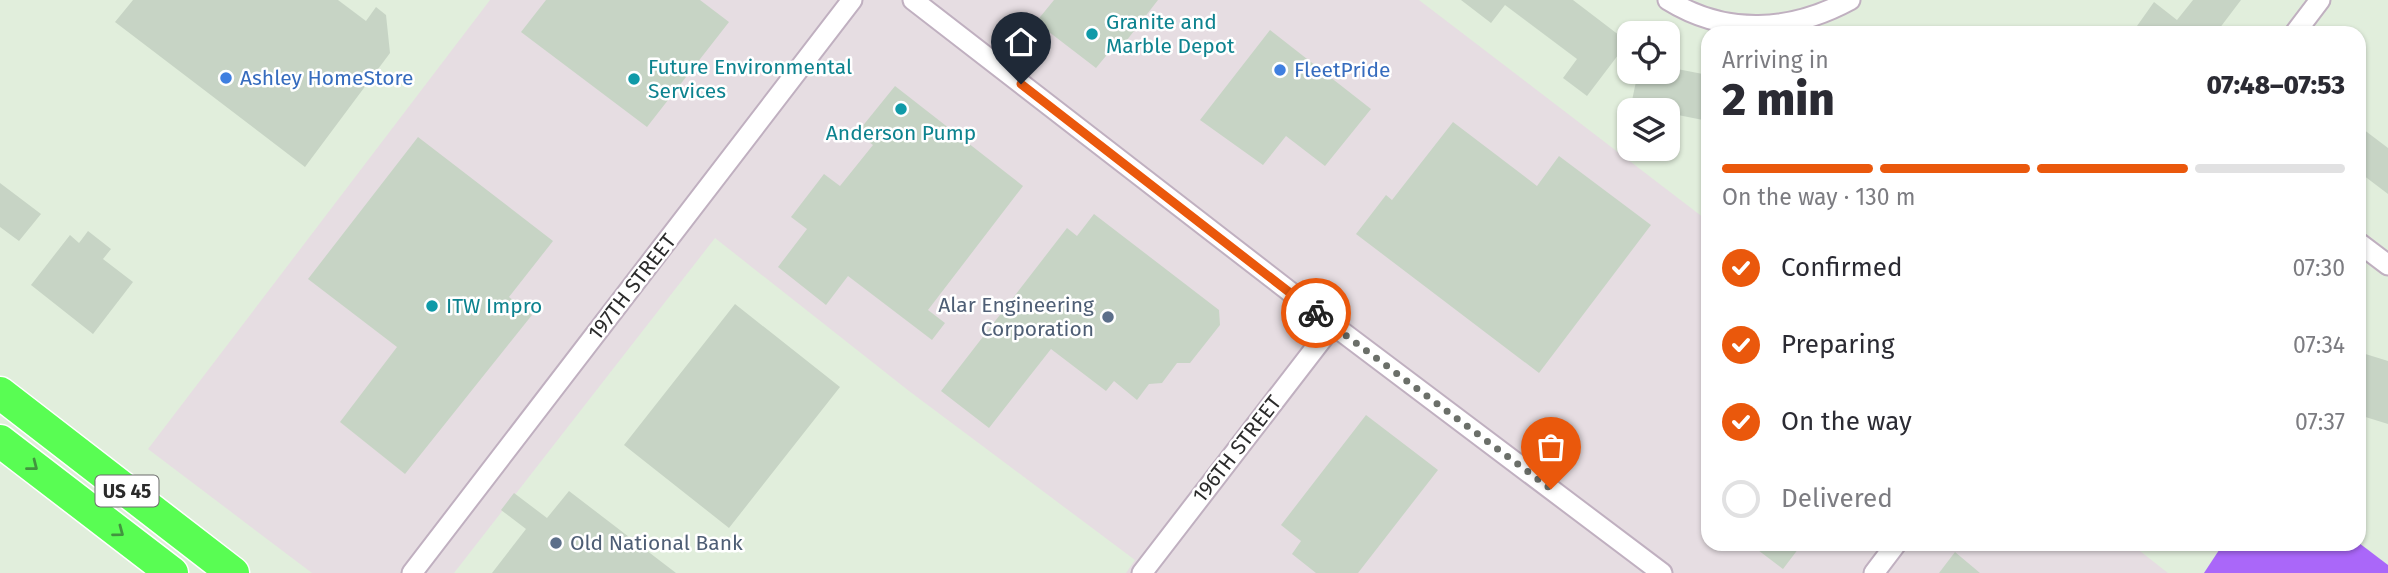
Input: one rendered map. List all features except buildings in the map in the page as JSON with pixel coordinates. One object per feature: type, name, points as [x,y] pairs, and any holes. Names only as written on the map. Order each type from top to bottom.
[{"type":"main road","name":"US 45","points":[[0,393],[233,573]]},
{"type":"main road","name":"US 45","points":[[0,441],[172,573]]},
{"type":"street","name":"197TH STREET","points":[[412,573],[852,0]]},
{"type":"street","points":[[913,0],[1333,325],[1662,573]]},
{"type":"street","points":[[1668,0],[1700,16],[1753,26]]},
{"type":"street","points":[[1764,26],[1807,19],[1850,0]]},
{"type":"street","points":[[2300,26],[2320,0]]},
{"type":"street","points":[[2366,248],[2388,265]]},
{"type":"street","name":"196TH STREET","points":[[1142,573],[1333,325]]},
{"type":"street","points":[[1874,573],[1891,551]]},
{"type":"shaded area","points":[[490,0],[1419,0],[1617,151],[1617,161],[1630,161],[1701,216],[1701,551],[2140,551],[2168,573],[1126,573],[1135,560],[909,391],[715,238],[454,573],[312,573],[148,449]]},
{"type":"shaded area","points":[[2366,548],[2388,565],[2388,573],[2204,573],[2218,551],[2366,551]]},
{"type":"way so far","points":[[1316,313],[1551,489]]},
{"type":"place","name":"Granite and Marble Depot","points":[[1092,34]]},
{"type":"place","name":"FleetPride","points":[[1280,70]]},
{"type":"place","name":"Ashley HomeStore","points":[[226,78]]},
{"type":"place","name":"Future Environmental Services","points":[[634,79]]},
{"type":"place","name":"Anderson Pump","points":[[901,109]]},
{"type":"place","name":"ITW Impro","points":[[432,306]]},
{"type":"place","name":"Alar Engineering Corporation","points":[[1108,317]]},
{"type":"place","name":"Old National Bank","points":[[556,543]]},
{"type":"route","points":[[1021,84],[1316,313]]}]
